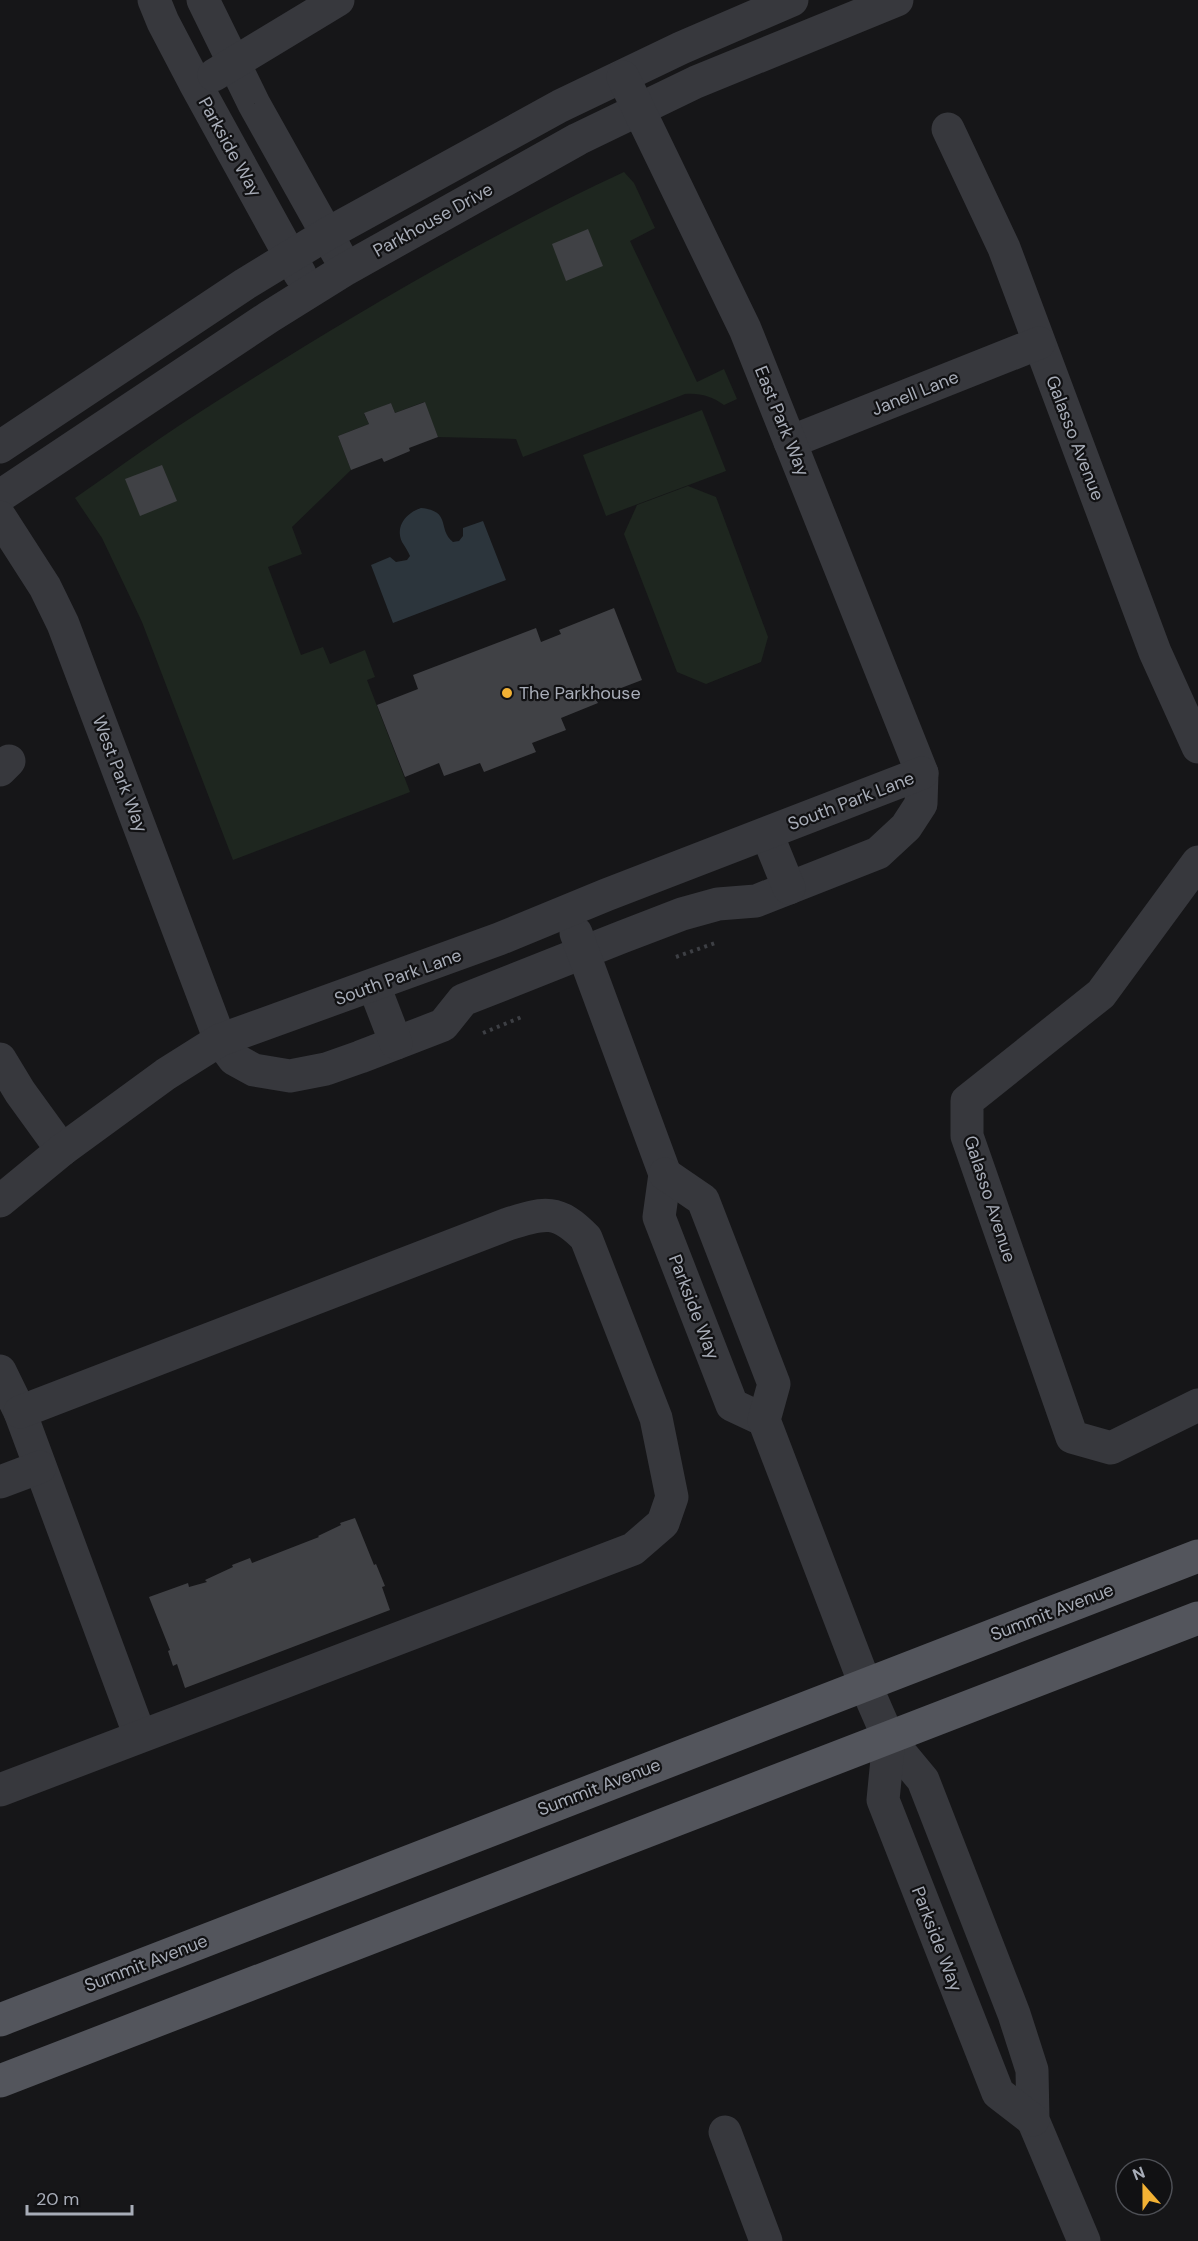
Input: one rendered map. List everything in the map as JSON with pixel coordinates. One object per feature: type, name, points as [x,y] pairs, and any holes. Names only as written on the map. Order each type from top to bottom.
[{"type":"main road","name":"Summit Avenue","points":[[0,2020],[1198,1556]]},
{"type":"main road","points":[[0,2081],[1198,1618]]},
{"type":"street","name":"Parkside Way","points":[[154,0],[196,85],[310,292]]},
{"type":"street","points":[[203,0],[233,64],[346,269]]},
{"type":"street","points":[[196,85],[338,0]]},
{"type":"street","points":[[0,447],[289,255],[560,106],[681,48],[792,0]]},
{"type":"street","name":"Parkhouse Drive","points":[[0,496],[269,317],[346,269],[578,139],[707,77],[897,0]]},
{"type":"street","name":"East Park Way","points":[[623,77],[745,329],[922,773]]},
{"type":"street","name":"Galasso Avenue","points":[[948,129],[1004,248],[1155,652],[1198,747]]},
{"type":"street","name":"Janell Lane","points":[[790,442],[1039,343]]},
{"type":"street","name":"West Park Way","points":[[0,517],[45,587],[63,624],[220,1040]]},
{"type":"street","name":"South Park Lane","points":[[922,773],[921,804],[906,827],[878,853],[756,901],[718,904],[682,914],[463,1000],[443,1025],[396,1043],[326,1069],[290,1076],[254,1070],[234,1059],[220,1040],[500,939],[922,773]]},
{"type":"street","points":[[767,834],[789,888]]},
{"type":"street","name":"Galasso Avenue","points":[[1198,862],[1101,994],[967,1101],[967,1136],[1071,1437],[1111,1448],[1198,1405]]},
{"type":"street","name":"Parkside Way","points":[[567,912],[585,952],[664,1174],[659,1216],[732,1405],[764,1420],[865,1684],[889,1739],[923,1780],[998,1972],[1032,2070],[1033,2120],[1084,2241]]},
{"type":"street","points":[[374,986],[396,1043]]},
{"type":"street","points":[[0,1201],[63,1150],[166,1074],[220,1040]]},
{"type":"street","points":[[0,1059],[20,1092],[63,1150]]},
{"type":"street","points":[[664,1174],[703,1200],[774,1384],[764,1420]]},
{"type":"street","points":[[0,1790],[633,1549],[663,1523],[672,1497],[656,1418],[586,1238],[573,1225],[559,1216],[536,1215],[20,1412]]},
{"type":"street","points":[[0,1371],[20,1412],[140,1736]]},
{"type":"street","points":[[0,1482],[40,1467]]},
{"type":"street","name":"Parkside Way","points":[[889,1739],[883,1800],[998,2093],[1033,2120]]},
{"type":"street","points":[[957,1990],[998,1972]]},
{"type":"street","points":[[724,2132],[766,2241]]},
{"type":"shaded area","points":[[624,172],[634,183],[655,228],[630,241],[697,382],[724,369],[737,399],[724,405],[706,396],[685,394],[523,457],[516,439],[438,437],[424,402],[395,413],[391,403],[364,414],[369,424],[338,436],[351,470],[292,527],[302,554],[268,567],[301,655],[323,647],[330,664],[365,650],[375,677],[367,680],[410,792],[233,860],[142,622],[102,538],[75,498],[196,414],[364,310],[519,224]]},
{"type":"shaded area","points":[[702,410],[726,471],[606,516],[583,455]]},
{"type":"shaded area","points":[[688,486],[716,497],[768,637],[761,662],[706,684],[677,672],[624,534],[637,505]]},
{"type":"shaded area","points":[[421,508],[431,510],[441,517],[448,537],[453,542],[459,541],[463,536],[463,528],[483,521],[506,580],[393,623],[371,565],[390,557],[396,562],[407,560],[410,556],[400,536],[401,526],[411,513]]},
{"type":"building","points":[[588,229],[603,266],[566,281],[552,244]]},
{"type":"building","points":[[425,402],[438,437],[409,448],[410,451],[384,462],[382,458],[351,470],[338,436],[369,424],[364,413],[391,403],[395,413]]},
{"type":"building","points":[[162,465],[177,501],[140,516],[125,479]]},
{"type":"building","name":"The Parkhouse","points":[[614,608],[642,680],[595,698],[598,703],[561,718],[566,730],[532,743],[536,752],[484,772],[480,763],[444,776],[439,763],[405,777],[377,705],[418,689],[413,675],[536,628],[541,642],[561,634],[559,630]]},
{"type":"building","points":[[355,1518],[385,1586],[382,1587],[390,1610],[185,1688],[177,1664],[173,1666],[168,1651],[170,1650],[149,1597],[188,1583],[189,1587],[207,1582],[205,1580],[233,1567],[232,1565],[250,1558],[252,1563],[319,1537],[341,1525],[340,1523]]},
{"type":"place","name":"The Parkhouse","points":[[507,693]]}]
